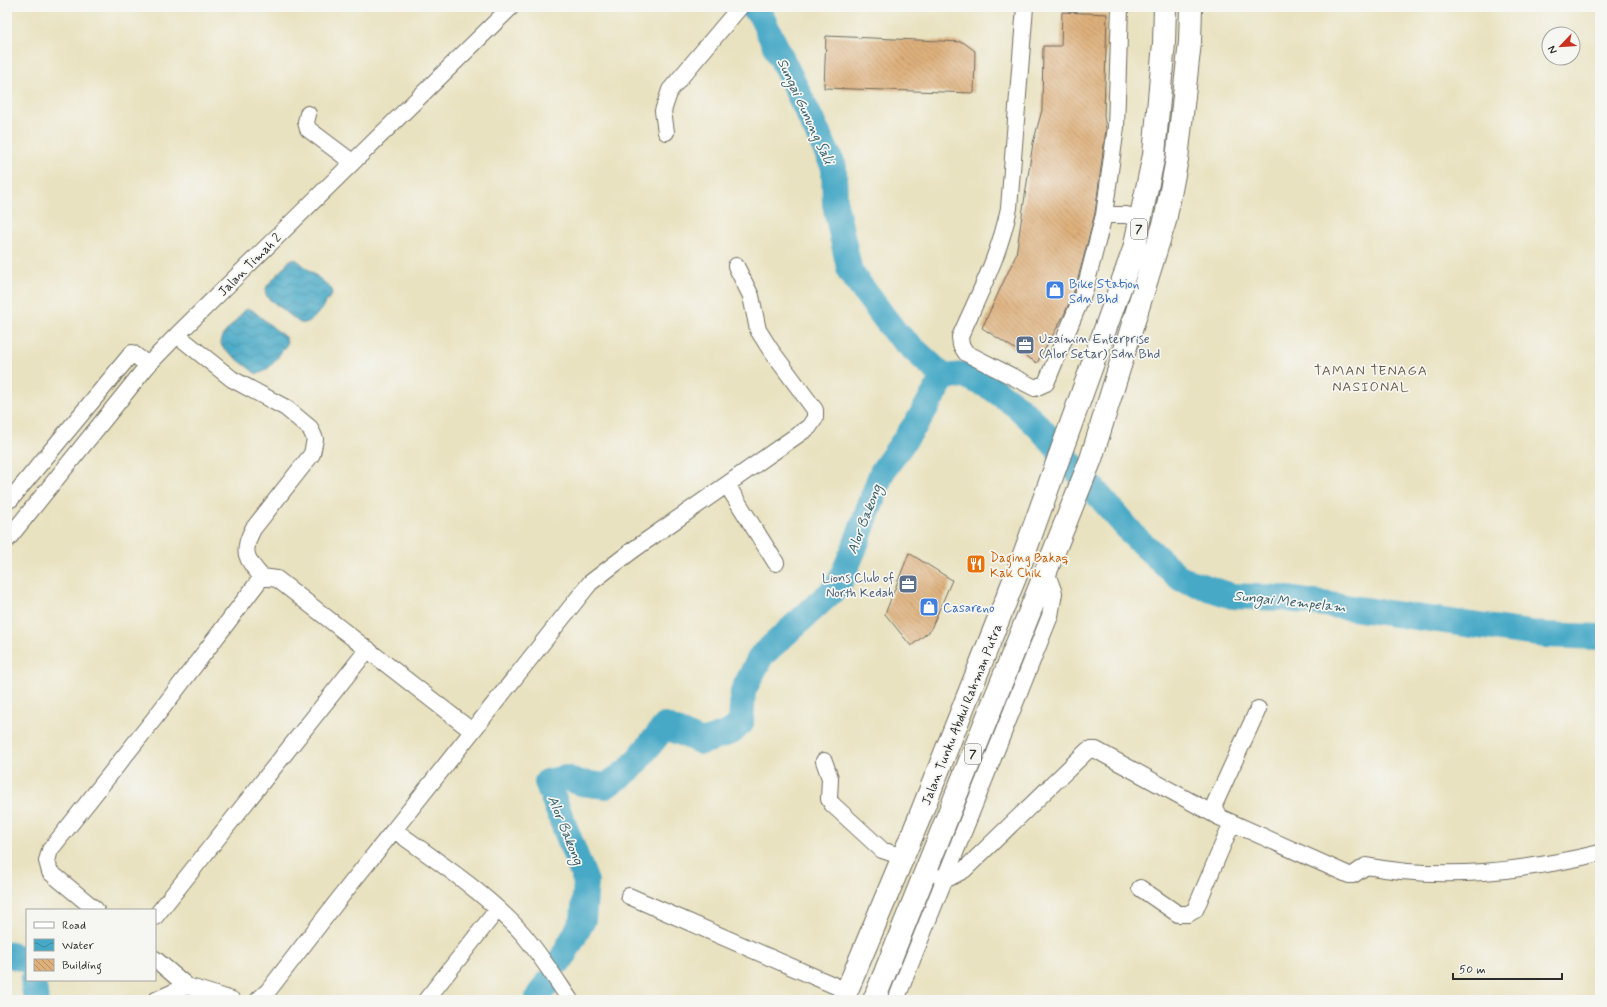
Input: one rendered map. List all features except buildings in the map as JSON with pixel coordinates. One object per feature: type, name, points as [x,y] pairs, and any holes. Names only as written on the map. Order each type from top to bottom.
[{"type":"main road","name":"Jalan Tunku Abdul Rahman Putra","points":[[845,995],[903,857],[1022,560],[1134,249],[1154,155],[1164,43],[1165,7]]},
{"type":"main road","name":"Jalan Tunku Abdul Rahman Putra","points":[[874,1000],[936,875],[1046,571],[1090,458],[1164,222],[1177,158],[1190,42],[1191,7]]},
{"type":"street","name":"Jalan Timah 2","points":[[7,540],[148,365],[352,162],[511,7]]},
{"type":"street","points":[[1025,7],[1009,208],[1004,236],[994,262],[960,337],[961,345],[966,353],[1035,388],[1046,383],[1085,289],[1104,214],[1116,127],[1120,7]]},
{"type":"street","points":[[666,132],[663,111],[670,90],[739,8]]},
{"type":"street","points":[[308,114],[306,122],[308,129],[352,162]]},
{"type":"street","points":[[1104,214],[1126,215],[1141,219]]},
{"type":"street","points":[[258,1000],[278,979],[352,881],[590,583],[634,550],[809,427],[815,418],[815,410],[770,349],[758,330],[751,296],[736,266]]},
{"type":"street","points":[[177,335],[232,379],[286,408],[310,428],[315,439],[312,454],[253,529],[246,548],[247,558],[262,577],[277,579],[472,731]]},
{"type":"street","points":[[29,513],[9,498],[132,353],[148,365]]},
{"type":"street","points":[[727,485],[776,563]]},
{"type":"street","points":[[95,909],[50,872],[46,861],[50,850],[154,720],[262,577]]},
{"type":"street","points":[[156,916],[368,649]]},
{"type":"street","points":[[1226,820],[1214,808],[1215,803],[1258,709]]},
{"type":"street","points":[[896,1000],[936,875],[964,870],[1088,750],[1096,750],[1226,820],[1349,875],[1353,875],[1366,866],[1392,870],[1423,872],[1511,870],[1600,853]]},
{"type":"street","points":[[824,762],[830,778],[829,799],[832,804],[882,850],[903,857]]},
{"type":"street","points":[[1140,888],[1178,914],[1188,914],[1195,910],[1226,820]]},
{"type":"street","points":[[394,830],[447,869],[497,910],[522,933],[570,1000]]},
{"type":"street","points":[[629,896],[845,995]]},
{"type":"street","points":[[426,1000],[497,910]]},
{"type":"street","points":[[156,960],[187,986],[232,1000]]},
{"type":"street","points":[[156,1000],[187,986]]},
{"type":"water","points":[[290,260],[297,260],[331,288],[332,294],[322,308],[314,318],[305,323],[300,323],[268,298],[265,292],[267,286]]},
{"type":"water","points":[[245,310],[252,310],[286,338],[287,344],[277,358],[269,368],[260,373],[255,373],[223,348],[220,342],[222,336]]},
{"type":"waterway","name":"Sungai Gunung Sali","points":[[752,7],[759,12],[834,167],[835,204],[850,272],[895,332],[944,377]]},
{"type":"waterway","name":"Sungai Mempelam","points":[[944,377],[964,375],[990,387],[1018,407],[1039,427],[1136,538],[1181,579],[1232,596],[1281,598],[1544,635],[1600,637]]},
{"type":"waterway","name":"Alor Bakong","points":[[561,960],[583,920],[586,882],[547,782],[566,778],[581,783],[606,786],[630,769],[665,726],[702,742],[731,732],[741,723],[743,691],[761,656],[838,586],[854,549],[882,472],[918,421],[944,377]]},
{"type":"waterway","name":"Alor Bakong","points":[[7,954],[26,960]]},
{"type":"waterway","name":"Alor Bakong","points":[[33,981],[36,1000]]},
{"type":"waterway","name":"Alor Bakong","points":[[537,1000],[547,983]]},
{"type":"place","name":"Bike Station Sdn Bhd","points":[[1055,290]]},
{"type":"place","name":"Uzaimin Enterprise (Alor Setar) Sdn Bhd","points":[[1025,345]]},
{"type":"place","name":"Daging Bakaq Kak Chik","points":[[976,564]]},
{"type":"place","name":"Lions Club of North Kedah","points":[[908,584]]},
{"type":"place","name":"Casareno","points":[[929,607]]},
{"type":"district","name":"TAMAN TENAGA NASIONAL","points":[[1371,378]]}]
